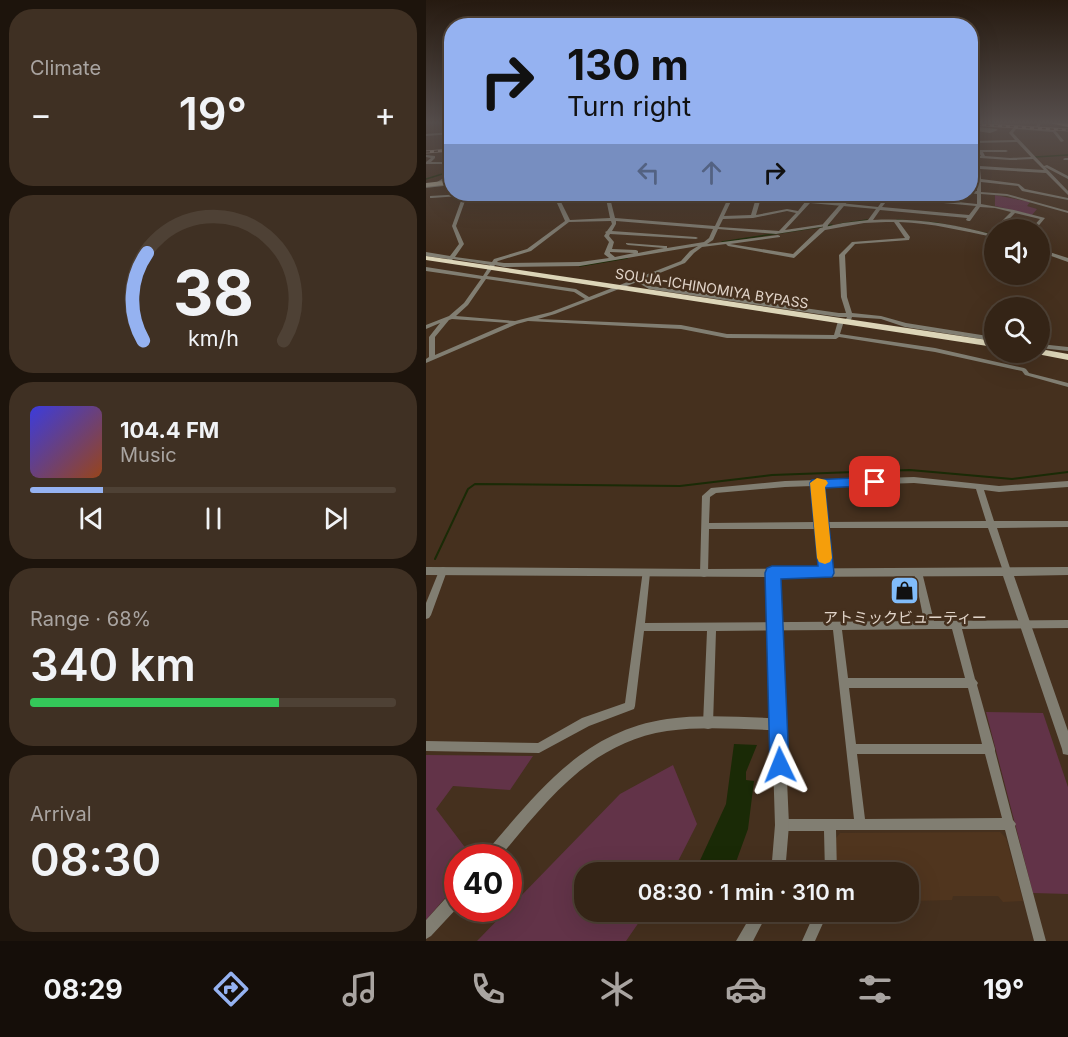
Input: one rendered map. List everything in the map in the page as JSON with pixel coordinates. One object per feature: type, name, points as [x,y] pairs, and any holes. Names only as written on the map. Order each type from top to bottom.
[{"type":"highway","name":"SOUJA-ICHINOMIYA BYPASS","points":[[427,261],[450,260],[491,266],[984,343]]},
{"type":"highway","points":[[1050,354],[1068,357]]},
{"type":"main road","points":[[426,187],[444,184]]},
{"type":"street","points":[[1043,167],[1068,194]]},
{"type":"street","points":[[1048,167],[1068,178]]},
{"type":"street","points":[[963,227],[979,205],[979,168],[1048,172]]},
{"type":"street","points":[[1054,170],[1068,169]]},
{"type":"street","points":[[444,179],[437,184],[431,200],[444,197]]},
{"type":"street","points":[[979,180],[1019,185],[1024,190],[1068,199]]},
{"type":"street","points":[[979,193],[1007,195],[1068,212]]},
{"type":"street","points":[[450,260],[462,244],[454,226],[463,201]]},
{"type":"street","points":[[558,201],[568,221]]},
{"type":"street","points":[[609,201],[614,224],[606,236],[612,242],[607,254],[614,258]]},
{"type":"street","points":[[530,320],[620,288],[683,262],[692,252],[711,239],[729,201]]},
{"type":"street","points":[[753,217],[758,201]]},
{"type":"street","points":[[781,232],[808,201],[970,217]]},
{"type":"street","points":[[720,244],[794,256],[825,227],[845,201]]},
{"type":"street","points":[[869,221],[883,201]]},
{"type":"street","points":[[943,201],[1014,211],[1041,219]]},
{"type":"street","points":[[721,218],[753,217],[787,210],[798,212]]},
{"type":"street","points":[[1006,219],[1014,211]]},
{"type":"street","points":[[429,360],[432,337],[465,304],[491,266],[500,258],[529,250],[568,221],[613,219],[781,232],[869,221],[896,221],[984,231]]},
{"type":"street","points":[[625,251],[637,221]]},
{"type":"street","points":[[837,335],[846,320],[842,255],[854,243],[907,239],[896,221]]},
{"type":"street","points":[[491,266],[580,264],[675,247],[720,244],[825,227]]},
{"type":"street","points":[[607,232],[696,237]]},
{"type":"street","points":[[628,244],[675,247]]},
{"type":"street","points":[[608,250],[648,252]]},
{"type":"street","points":[[1050,254],[1068,260]]},
{"type":"street","points":[[427,261],[483,278],[576,291],[589,299]]},
{"type":"street","points":[[638,280],[649,287],[839,315],[846,320],[984,338]]},
{"type":"street","points":[[426,327],[449,318],[515,322],[530,320],[592,321],[681,327],[727,336],[836,337],[837,335],[967,357],[1024,370],[1027,374],[1068,385]]},
{"type":"street","points":[[429,360],[515,322]]},
{"type":"street","points":[[1050,347],[1068,349]]},
{"type":"street","points":[[704,573],[706,496],[714,490],[763,485],[914,480],[999,489],[1068,484]]},
{"type":"street","points":[[817,483],[826,573]]},
{"type":"street","points":[[979,488],[1068,750]]},
{"type":"street","points":[[705,526],[1068,524]]},
{"type":"street","points":[[426,571],[826,573],[1068,571]]},
{"type":"street","points":[[426,615],[443,571]]},
{"type":"street","points":[[918,572],[930,625]]},
{"type":"street","points":[[426,746],[539,748],[586,722],[630,706],[646,573]]},
{"type":"street","points":[[772,573],[782,825],[779,862]]},
{"type":"street","points":[[640,627],[1068,624]]},
{"type":"street","points":[[956,625],[1040,941]]},
{"type":"street","points":[[837,626],[860,824]]},
{"type":"street","points":[[708,724],[712,627]]},
{"type":"street","points":[[844,683],[973,683]]},
{"type":"street","points":[[502,844],[561,777],[600,746],[624,735],[655,726],[778,724]]},
{"type":"street","points":[[852,748],[990,749]]},
{"type":"street","points":[[782,825],[1010,824]]},
{"type":"street","points":[[830,825],[831,862]]},
{"type":"street","points":[[426,931],[444,911]]},
{"type":"street","points":[[744,941],[755,922]]},
{"type":"street","points":[[808,941],[817,922]]},
{"type":"shaded area","points":[[995,195],[1030,202],[1027,206],[1037,209],[1032,215],[995,206]]},
{"type":"shaded area","points":[[986,712],[1043,713],[1068,787],[1068,894],[1033,893]]},
{"type":"shaded area","points":[[734,744],[757,745],[746,772],[746,780],[754,781],[748,829],[736,862],[699,862],[726,804]]},
{"type":"shaded area","points":[[426,755],[533,756],[510,790],[453,786],[436,809],[462,844],[444,844],[444,899],[426,920]]},
{"type":"shaded area","points":[[673,765],[697,824],[678,862],[574,862],[574,922],[639,922],[626,941],[477,941],[495,922],[522,922],[522,895],[620,794]]},
{"type":"shaded area","points":[[1000,832],[1006,838],[1023,901],[1003,902],[998,896],[953,896],[952,900],[919,901],[919,862],[836,862],[836,838],[840,833]]},
{"type":"waterway","points":[[426,179],[444,173]]},
{"type":"waterway","points":[[840,224],[867,220]]},
{"type":"waterway","points":[[897,220],[936,223],[984,233]]},
{"type":"waterway","points":[[722,242],[832,225]]},
{"type":"waterway","points":[[580,266],[627,258]]},
{"type":"waterway","points":[[435,559],[468,489],[475,484],[680,486],[772,475],[910,470],[1012,479],[1068,472]]},
{"type":"slow traffic","points":[[821,483],[817,483],[825,558]]},
{"type":"place","name":"アトミックビューティー","points":[[905,590]]},
{"type":"route","points":[[780,765],[772,573],[826,573],[817,483],[875,482]]}]
